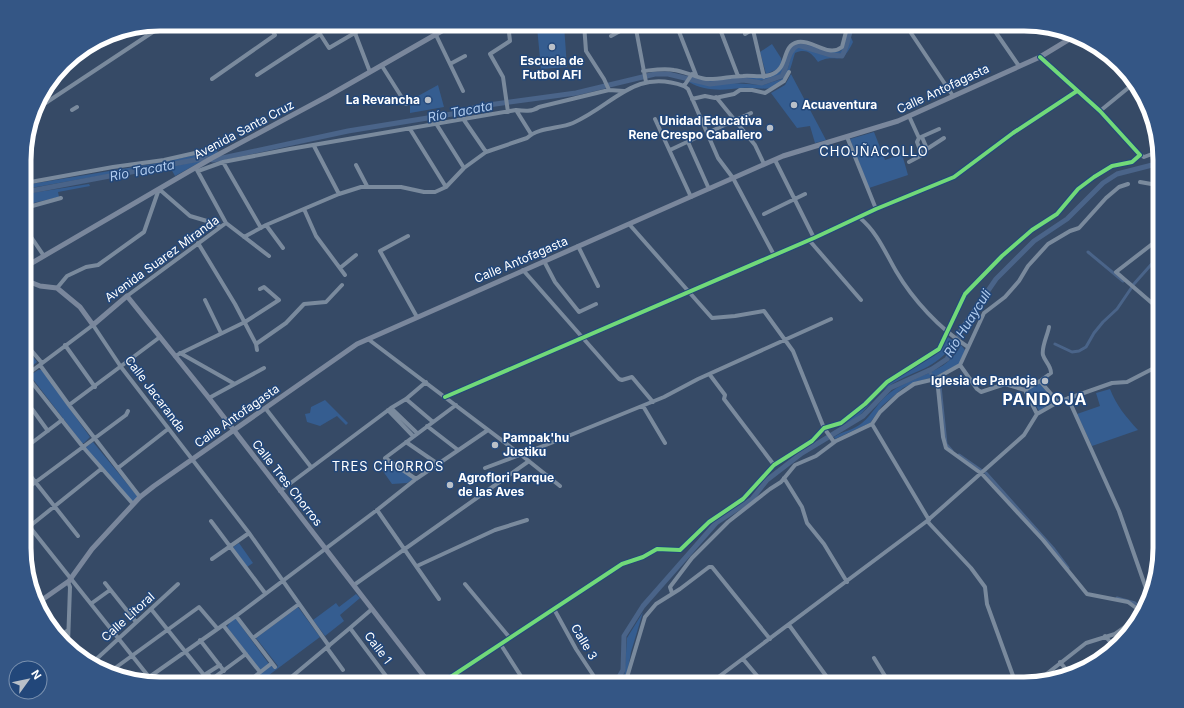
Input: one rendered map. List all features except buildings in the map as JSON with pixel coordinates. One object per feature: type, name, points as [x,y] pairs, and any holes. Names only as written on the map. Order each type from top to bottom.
[{"type":"main road","name":"Avenida Santa Cruz","points":[[31,264],[159,189],[197,169],[212,158],[382,66],[441,31]]},
{"type":"main road","name":"Calle Antofagasta","points":[[42,600],[72,578],[92,549],[140,497],[357,344],[764,164],[890,124],[909,116],[1040,57],[1069,39]]},
{"type":"main road","points":[[31,282],[40,286],[57,288]]},
{"type":"main road","name":"Calle Jacaranda","points":[[57,288],[80,307],[93,325]]},
{"type":"main road","name":"Avenida Suarez Miranda","points":[[93,325],[127,296]]},
{"type":"main road","name":"Calle Tres Chorros","points":[[127,296],[209,398],[425,677]]},
{"type":"street","points":[[44,104],[154,31]]},
{"type":"street","points":[[212,79],[275,35],[272,31]]},
{"type":"street","points":[[257,75],[320,34],[329,48],[358,31]]},
{"type":"street","points":[[508,112],[503,77],[490,54],[510,41],[509,31]]},
{"type":"street","points":[[585,31],[586,51],[607,87]]},
{"type":"street","points":[[611,36],[621,31]]},
{"type":"street","points":[[635,31],[645,77]]},
{"type":"street","points":[[678,31],[691,76]]},
{"type":"street","points":[[721,31],[738,76]]},
{"type":"street","points":[[746,34],[751,31]]},
{"type":"street","points":[[753,31],[764,77]]},
{"type":"street","points":[[244,237],[266,224],[304,210],[338,194],[367,186],[401,187],[424,192],[435,192],[446,188],[464,168],[486,152],[527,138],[531,134],[559,126],[566,126],[585,118],[645,77],[673,70],[705,79],[738,76],[764,77],[780,70],[784,65],[787,50],[798,42],[805,42],[832,51],[842,47],[846,31]]},
{"type":"street","points":[[910,31],[953,96]]},
{"type":"street","points":[[995,31],[1019,66]]},
{"type":"street","points":[[355,33],[370,72]]},
{"type":"street","points":[[436,34],[463,91]]},
{"type":"street","points":[[450,64],[465,56]]},
{"type":"street","points":[[1040,57],[1100,111],[1140,155],[1144,157],[1153,154]]},
{"type":"street","points":[[382,66],[406,104]]},
{"type":"street","points":[[692,99],[705,96],[716,97],[734,94],[740,90],[765,92],[784,81],[789,72]]},
{"type":"street","points":[[684,86],[691,76]]},
{"type":"street","points":[[645,77],[665,80],[684,86],[692,99],[718,158],[734,178],[774,255]]},
{"type":"street","points":[[226,222],[197,169],[223,162],[516,110],[525,112],[535,110],[539,107],[607,87],[624,91]]},
{"type":"street","points":[[1100,111],[1130,87]]},
{"type":"street","points":[[445,397],[860,218],[876,209],[954,177],[1013,133],[1077,91]]},
{"type":"street","points":[[716,97],[755,146],[764,164]]},
{"type":"street","points":[[72,110],[77,107]]},
{"type":"street","points":[[516,110],[531,134]]},
{"type":"street","points":[[707,133],[751,113]]},
{"type":"street","points":[[909,116],[927,149],[944,138]]},
{"type":"street","points":[[655,118],[691,197]]},
{"type":"street","points":[[464,120],[486,152]]},
{"type":"street","points":[[437,125],[464,168]]},
{"type":"street","points":[[410,129],[446,188]]},
{"type":"street","points":[[909,162],[922,155],[917,142],[920,138],[939,129]]},
{"type":"street","points":[[670,150],[702,135]]},
{"type":"street","points":[[847,137],[876,209]]},
{"type":"street","points":[[688,142],[709,189]]},
{"type":"street","points":[[314,146],[338,194]]},
{"type":"street","points":[[31,182],[113,167],[164,160],[217,148]]},
{"type":"street","points":[[451,677],[622,564],[643,557],[657,549],[680,550],[709,522],[743,498],[774,465],[812,441],[825,430],[841,423],[865,404],[887,382],[939,349],[965,294],[1002,256],[1032,230],[1057,214],[1078,189],[1094,177],[1112,166],[1132,162],[1140,155]]},
{"type":"street","points":[[775,160],[814,238]]},
{"type":"street","points":[[223,162],[261,228]]},
{"type":"street","points":[[356,165],[367,186]]},
{"type":"street","points":[[1140,182],[1153,184]]},
{"type":"street","points":[[672,593],[670,588],[692,558],[728,522],[784,478],[795,465],[816,456],[833,441],[872,424],[880,412],[898,395],[914,384],[935,379],[960,365],[984,313],[1005,297],[1019,281],[1028,266],[1048,244],[1070,230],[1079,228],[1106,198],[1119,187],[1128,184]]},
{"type":"street","points":[[57,288],[67,276],[86,267],[98,265],[144,232],[159,189],[190,216],[217,224],[220,227]]},
{"type":"street","points":[[764,214],[794,198],[805,194]]},
{"type":"street","points":[[31,206],[61,198]]},
{"type":"street","points":[[304,210],[312,230],[345,275]]},
{"type":"street","points":[[860,218],[874,232],[898,275],[931,317],[946,333],[968,347]]},
{"type":"street","name":"Avenida Suarez Miranda","points":[[127,296],[226,222],[269,256]]},
{"type":"street","points":[[266,224],[283,248]]},
{"type":"street","points":[[629,224],[712,318],[764,311],[786,340],[797,360],[825,430],[833,441]]},
{"type":"street","points":[[408,236],[380,250],[417,317]]},
{"type":"street","points":[[31,237],[44,256]]},
{"type":"street","points":[[809,240],[861,300]]},
{"type":"street","points":[[198,243],[245,322],[256,344],[257,350]]},
{"type":"street","points":[[1153,243],[1116,272],[1153,304]]},
{"type":"street","points":[[578,246],[598,286]]},
{"type":"street","points":[[340,268],[356,255]]},
{"type":"street","points":[[544,261],[555,282],[579,312],[596,304]]},
{"type":"street","points":[[523,270],[584,337],[619,379],[622,380],[632,377],[653,402]]},
{"type":"street","points":[[256,344],[286,323],[304,304],[326,302],[342,285]]},
{"type":"street","points":[[175,356],[245,322],[279,300],[264,287],[260,289]]},
{"type":"street","points":[[205,300],[221,333]]},
{"type":"street","points":[[485,468],[653,402],[831,319]]},
{"type":"street","name":"Avenida Suarez Miranda","points":[[31,372],[93,325]]},
{"type":"street","name":"Calle Jacaranda","points":[[93,325],[168,429],[249,533],[343,670]]},
{"type":"street","points":[[1025,390],[1051,372],[1051,367],[1043,356],[1049,327]]},
{"type":"street","points":[[68,405],[95,387],[160,337]]},
{"type":"street","points":[[368,339],[560,486]]},
{"type":"street","points":[[65,345],[95,387]]},
{"type":"street","points":[[31,351],[68,405],[140,497]]},
{"type":"street","points":[[180,354],[233,383]]},
{"type":"street","points":[[960,365],[977,389],[981,392],[1006,384],[1025,390],[1037,414]]},
{"type":"street","points":[[209,398],[233,383],[264,368]]},
{"type":"street","points":[[719,677],[928,520],[982,474],[1024,435],[1037,414],[1068,398],[1112,383],[1127,382],[1153,369]]},
{"type":"street","points":[[710,375],[725,395],[724,398],[774,465]]},
{"type":"street","points":[[935,379],[938,388],[943,437],[946,448],[982,474],[1043,540],[1087,594],[1095,597],[1128,602],[1137,609]]},
{"type":"street","points":[[1040,381],[1058,402]]},
{"type":"street","points":[[31,382],[83,447],[133,504]]},
{"type":"street","points":[[280,491],[390,409],[406,399],[426,382]]},
{"type":"street","points":[[1068,398],[1119,511],[1146,589]]},
{"type":"street","points":[[406,399],[433,422]]},
{"type":"street","points":[[416,479],[386,458],[456,405]]},
{"type":"street","points":[[643,406],[665,443]]},
{"type":"street","points":[[266,408],[312,467]]},
{"type":"street","points":[[31,410],[32,409],[48,431]]},
{"type":"street","points":[[390,409],[415,435]]},
{"type":"street","points":[[31,486],[126,415],[128,410]]},
{"type":"street","points":[[31,444],[62,420]]},
{"type":"street","points":[[872,424],[928,520],[971,568],[985,587],[986,604],[1013,677]]},
{"type":"street","points":[[427,426],[458,450]]},
{"type":"street","points":[[118,468],[168,429]]},
{"type":"street","points":[[150,676],[236,616],[416,479],[488,430]]},
{"type":"street","points":[[406,442],[438,464]]},
{"type":"street","points":[[354,585],[529,461]]},
{"type":"street","points":[[31,525],[102,469]]},
{"type":"street","points":[[31,476],[78,536]]},
{"type":"street","points":[[784,478],[802,507],[807,523],[824,544],[847,582]]},
{"type":"street","points":[[377,510],[405,548],[439,599]]},
{"type":"street","points":[[417,566],[495,530],[527,520]]},
{"type":"street","points":[[211,521],[231,546],[265,594]]},
{"type":"street","points":[[31,527],[148,676]]},
{"type":"street","points":[[212,559],[249,533]]},
{"type":"street","points":[[627,677],[645,617],[656,604],[680,589],[709,567],[712,567],[770,639]]},
{"type":"street","points":[[68,582],[70,587],[68,638]]},
{"type":"street","points":[[105,583],[136,622]]},
{"type":"street","name":"Calle Litoral","points":[[96,660],[178,584]]},
{"type":"street","points":[[465,584],[510,638]]},
{"type":"street","points":[[92,603],[110,590]]},
{"type":"street","points":[[253,638],[299,604]]},
{"type":"street","points":[[114,668],[167,629],[199,608],[217,628]]},
{"type":"street","points":[[151,609],[184,651],[208,677]]},
{"type":"street","name":"Calle 3","points":[[554,609],[576,649],[594,677]]},
{"type":"street","name":"Calle 1","points":[[372,610],[350,628],[387,677]]},
{"type":"street","points":[[236,616],[274,665],[254,677]]},
{"type":"street","points":[[223,625],[260,672]]},
{"type":"street","points":[[789,625],[827,677]]},
{"type":"street","points":[[1044,676],[1086,643],[1115,634],[1127,625]]},
{"type":"street","points":[[294,677],[350,628]]},
{"type":"street","points":[[64,633],[68,630]]},
{"type":"street","points":[[1105,636],[1111,643]]},
{"type":"street","points":[[200,640],[224,670]]},
{"type":"street","points":[[501,645],[522,677]]},
{"type":"street","points":[[216,677],[246,654]]},
{"type":"street","points":[[874,658],[886,677]]},
{"type":"street","points":[[743,659],[758,677]]},
{"type":"street","points":[[1060,662],[1066,670]]},
{"type":"street","points":[[200,677],[220,665]]},
{"type":"shaded area","name":"Escuela de Futbol AFI","points":[[537,31],[564,31],[567,67],[541,69]]},
{"type":"shaded area","points":[[847,31],[850,31],[842,53],[830,54],[802,44],[805,44],[834,52],[841,51]]},
{"type":"shaded area","points":[[850,35],[853,42],[849,50],[845,55],[841,58],[830,58],[818,62],[806,51],[795,53],[786,78],[779,85],[774,87],[764,89],[747,88],[715,90],[689,82],[690,80],[710,85],[732,83],[763,85],[782,79],[788,68],[792,52],[797,47],[802,46],[830,56],[843,56],[847,50]]},
{"type":"shaded area","points":[[772,44],[781,58],[782,63],[778,69],[766,74],[760,52]]},
{"type":"shaded area","points":[[798,44],[802,44],[796,45],[790,51],[784,71],[772,79],[742,79],[719,83],[706,83],[690,78],[695,77],[705,81],[741,77],[762,78],[779,71],[791,46]]},
{"type":"shaded area","name":"Acuaventura","points":[[791,74],[826,140],[815,143],[810,126],[797,128],[771,93],[785,85]]},
{"type":"shaded area","name":"La Revancha","points":[[438,85],[444,107],[410,113],[410,103],[418,96]]},
{"type":"shaded area","points":[[874,132],[885,160],[902,154],[908,175],[869,188],[850,139]]},
{"type":"shaded area","points":[[217,150],[218,152],[208,158],[206,157],[31,188],[31,184],[164,162]]},
{"type":"shaded area","points":[[204,160],[175,176],[170,167]]},
{"type":"shaded area","points":[[89,184],[90,186],[58,192],[59,197],[31,204],[31,193]]},
{"type":"shaded area","points":[[948,337],[955,342],[939,359],[885,388],[861,414],[842,425],[860,411],[887,384],[935,355]]},
{"type":"shaded area","points":[[961,345],[965,350],[959,364],[934,377],[915,382],[903,388],[882,406],[870,423],[835,439],[834,437],[862,423],[891,392],[910,381],[930,373],[948,362],[955,355]]},
{"type":"shaded area","points":[[31,354],[37,362],[31,367]]},
{"type":"shaded area","points":[[38,370],[42,370],[90,437],[84,443],[82,443],[32,378],[32,374]]},
{"type":"shaded area","points":[[1040,383],[1052,399],[1052,402],[1039,411],[1027,390]]},
{"type":"shaded area","points":[[1110,389],[1122,411],[1138,430],[1092,446],[1077,414],[1100,406],[1096,393]]},
{"type":"shaded area","points":[[325,400],[348,423],[346,425],[337,416],[320,426],[307,422],[305,414],[310,413],[311,407]]},
{"type":"shaded area","points":[[93,442],[138,497],[133,502],[86,449],[86,447]]},
{"type":"shaded area","points":[[385,459],[412,478],[412,480],[407,483],[392,484],[378,464]]},
{"type":"shaded area","points":[[239,543],[253,563],[247,567],[233,547]]},
{"type":"shaded area","points":[[356,594],[360,598],[340,615],[344,621],[325,636],[313,620],[336,603],[339,607]]},
{"type":"shaded area","points":[[298,607],[320,637],[266,677],[256,677],[271,665],[274,669],[278,666],[256,638]]},
{"type":"shaded area","points":[[643,612],[631,652],[627,675],[624,677],[627,638]]},
{"type":"shaded area","points":[[232,619],[236,619],[269,664],[260,670],[227,627]]},
{"type":"waterway","name":"Río Tacata","points":[[31,191],[205,158],[213,160],[348,131],[452,114],[481,106],[576,93],[655,74],[668,74],[710,84],[743,80],[762,83],[782,76],[792,51],[798,45],[831,55],[842,56],[846,48],[850,31]]},
{"type":"waterway","name":"Río Huayculi","points":[[619,677],[623,670],[624,636],[643,606],[716,523],[752,499],[767,480],[802,453],[863,416],[890,388],[932,369],[947,359],[957,342],[961,330],[996,279],[1034,241],[1067,219],[1103,183],[1117,174],[1153,165]]},
{"type":"waterway","points":[[1088,252],[1123,281]]},
{"type":"waterway","points":[[1133,285],[1153,262]]},
{"type":"waterway","points":[[1055,344],[1072,352],[1079,351],[1086,347],[1094,333],[1117,309],[1132,287]]},
{"type":"waterway","points":[[928,370],[940,386],[946,444],[952,451]]},
{"type":"waterway","points":[[959,455],[982,471]]},
{"type":"waterway","points":[[986,473],[1053,548],[1068,568]]},
{"type":"waterway","points":[[1117,598],[1135,603],[1139,607]]},
{"type":"cycle path","points":[[451,677],[622,564],[643,557],[657,549],[680,550],[709,522],[743,499],[774,465],[812,441],[824,428],[841,423],[865,404],[887,382],[939,349],[965,294],[1002,256],[1032,230],[1057,214],[1078,189],[1094,177],[1112,166],[1132,162],[1140,155],[1100,111],[1040,57]]},
{"type":"cycle path","points":[[445,397],[814,238],[876,209],[954,177],[1013,133],[1077,91]]},
{"type":"place","name":"Escuela de Futbol AFI","points":[[552,47]]},
{"type":"place","name":"La Revancha","points":[[428,100]]},
{"type":"place","name":"Acuaventura","points":[[794,105]]},
{"type":"place","name":"Unidad Educativa Rene Crespo Caballero","points":[[770,128]]},
{"type":"place","name":"Iglesia de Pandoja","points":[[1045,381]]},
{"type":"place","name":"Pampak'hu Justiku","points":[[495,445]]},
{"type":"place","name":"Agroflori Parque de las Aves","points":[[450,485]]},
{"type":"district","name":"CHOJÑACOLLO","points":[[874,151]]},
{"type":"district","name":"PANDOJA","points":[[1045,399]]},
{"type":"district","name":"TRES CHORROS","points":[[388,466]]}]
